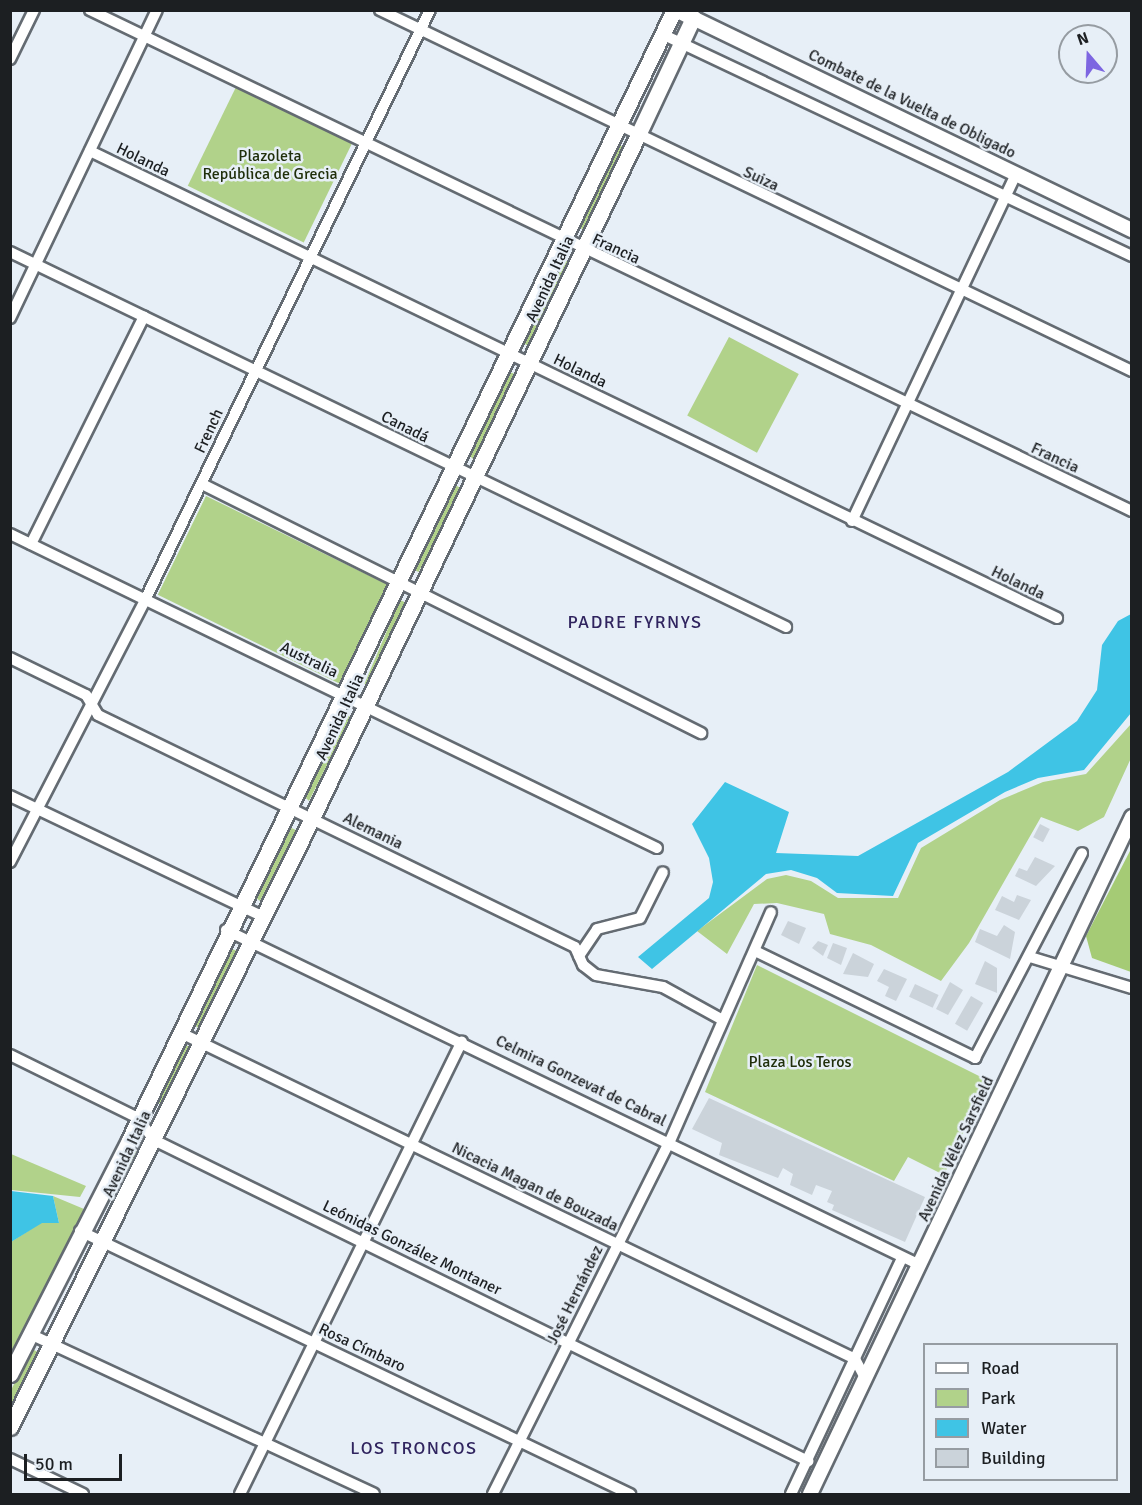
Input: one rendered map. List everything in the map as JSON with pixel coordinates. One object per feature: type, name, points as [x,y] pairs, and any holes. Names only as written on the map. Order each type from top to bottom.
[{"type":"main road","name":"Combate de la Vuelta de Obligado","points":[[676,10],[693,18]]},
{"type":"main road","name":"Avenida Italia","points":[[10,1374],[181,1033],[226,930],[396,580],[510,354],[676,10]]},
{"type":"main road","name":"Avenida Italia","points":[[10,1427],[104,1244],[200,1042],[312,818],[693,18]]},
{"type":"street","points":[[10,59],[34,10]]},
{"type":"street","name":"Francia","points":[[90,10],[564,242],[1131,511]]},
{"type":"street","points":[[10,318],[157,10]]},
{"type":"street","name":"Suiza","points":[[380,10],[619,129],[1131,371]]},
{"type":"street","name":"French","points":[[10,862],[146,598],[255,368],[430,10]]},
{"type":"street","name":"Combate de la Vuelta de Obligado","points":[[693,18],[1131,230]]},
{"type":"street","points":[[664,34],[1131,256]]},
{"type":"street","name":"Holanda","points":[[90,151],[1057,618]]},
{"type":"street","points":[[852,520],[1016,174]]},
{"type":"street","name":"Canadá","points":[[10,252],[255,368],[453,468],[786,627]]},
{"type":"street","points":[[30,544],[144,316]]},
{"type":"street","points":[[201,484],[701,733]]},
{"type":"street","name":"Australia","points":[[10,534],[342,693],[364,707],[657,848]]},
{"type":"street","name":"Alemania","points":[[10,658],[86,694],[98,715],[575,947],[579,956],[596,975],[663,987],[723,1020]]},
{"type":"street","points":[[10,796],[262,916]]},
{"type":"street","name":"Avenida Vélez Sarsfield","points":[[810,1494],[920,1265],[1058,966],[1131,818]]},
{"type":"street","name":"Avenida Vélez Sarsfield","points":[[755,951],[975,1058],[1030,957],[1082,853]]},
{"type":"street","points":[[579,956],[597,929],[640,918],[663,872]]},
{"type":"street","name":"José Hernández","points":[[493,1494],[670,1141],[771,912]]},
{"type":"street","name":"Celmira Gonzevat de Cabral","points":[[226,930],[670,1141],[920,1265]]},
{"type":"street","points":[[1030,957],[1131,988]]},
{"type":"street","name":"Nicacia Magan de Bouzada","points":[[181,1033],[855,1359]]},
{"type":"street","points":[[240,1494],[409,1143],[462,1041]]},
{"type":"street","name":"Leónidas González Montaner","points":[[10,1055],[138,1118],[154,1140],[808,1461]]},
{"type":"street","name":"Rosa Címbaro","points":[[80,1231],[520,1439],[630,1494]]},
{"type":"street","points":[[791,1494],[902,1258]]},
{"type":"street","points":[[30,1334],[374,1494]]},
{"type":"street","points":[[855,1359],[865,1378]]},
{"type":"street","points":[[10,1459],[83,1494]]},
{"type":"green space","name":"Plazoleta República de Grecia","points":[[236,87],[352,144],[304,242],[188,186]]},
{"type":"green space","points":[[619,145],[626,148],[585,232],[580,227]]},
{"type":"green space","points":[[564,259],[571,263],[529,347],[524,343]]},
{"type":"green space","points":[[729,337],[799,374],[757,453],[687,416]]},
{"type":"green space","points":[[510,372],[517,375],[475,461],[470,456]]},
{"type":"green space","points":[[455,485],[461,488],[419,572],[412,569]]},
{"type":"green space","points":[[206,496],[388,585],[339,683],[158,595]]},
{"type":"green space","points":[[400,600],[407,603],[372,687],[364,684]]},
{"type":"green space","points":[[344,714],[351,717],[309,801],[304,796]]},
{"type":"green space","points":[[1131,724],[1131,758],[1104,817],[1078,831],[1041,817],[969,943],[941,981],[871,945],[830,934],[824,914],[777,903],[754,904],[727,954],[697,931],[767,879],[786,875],[811,881],[838,898],[898,898],[921,848],[1000,800],[1043,782],[1086,774]]},
{"type":"green space","points":[[289,827],[296,830],[260,901],[255,897]]},
{"type":"green space","points":[[1131,849],[1132,972],[1092,958],[1086,936]]},
{"type":"green space","points":[[230,948],[237,951],[198,1028],[193,1023]]},
{"type":"green space","name":"Plaza Los Teros","points":[[757,965],[987,1080],[944,1175],[908,1157],[894,1181],[705,1092]]},
{"type":"green space","points":[[184,1044],[190,1047],[161,1104],[155,1101]]},
{"type":"green space","points":[[134,1149],[140,1153],[92,1224],[86,1220]]},
{"type":"green space","points":[[10,1154],[86,1186],[80,1197],[11,1190]]},
{"type":"green space","points":[[53,1196],[84,1209],[11,1364],[11,1242],[42,1222],[59,1223]]},
{"type":"green space","points":[[32,1349],[40,1353],[11,1411],[10,1392]]},
{"type":"water","points":[[1131,614],[1131,713],[1084,770],[1038,778],[1005,792],[918,843],[893,896],[837,893],[817,878],[791,870],[766,874],[652,969],[638,957],[709,898],[713,882],[709,858],[692,824],[725,782],[789,812],[776,853],[858,856],[1008,772],[1077,721],[1097,690],[1102,645],[1118,621]]},
{"type":"water","points":[[11,1191],[53,1196],[59,1223],[42,1223],[11,1242]]},
{"type":"building","points":[[1040,824],[1050,829],[1043,842],[1033,837]]},
{"type":"building","points":[[1035,857],[1055,866],[1036,886],[1015,876],[1019,868],[1027,871]]},
{"type":"building","points":[[1017,895],[1031,900],[1019,920],[995,910],[1002,896],[1014,902]]},
{"type":"building","points":[[788,921],[806,928],[799,944],[781,935]]},
{"type":"building","points":[[1004,925],[1015,932],[1010,959],[975,942],[980,929],[997,936]]},
{"type":"building","points":[[818,941],[828,945],[823,956],[812,948]]},
{"type":"building","points":[[833,943],[847,948],[841,965],[827,958]]},
{"type":"building","points":[[853,953],[874,964],[868,977],[843,974]]},
{"type":"building","points":[[985,961],[997,968],[997,993],[975,984]]},
{"type":"building","points":[[884,969],[907,979],[896,1001],[885,996],[889,987],[877,981]]},
{"type":"building","points":[[950,982],[963,990],[948,1015],[936,1009]]},
{"type":"building","points":[[915,984],[939,995],[933,1008],[909,997]]},
{"type":"building","points":[[971,996],[983,1003],[967,1031],[955,1024]]},
{"type":"building","points":[[709,1098],[925,1197],[905,1242],[832,1210],[834,1205],[827,1202],[832,1191],[816,1185],[812,1195],[790,1185],[793,1174],[783,1168],[778,1178],[719,1155],[722,1143],[692,1129]]},
{"type":"district","name":"PADRE FYRNYS","points":[[635,622]]},
{"type":"district","name":"LOS TRONCOS","points":[[414,1448]]}]
